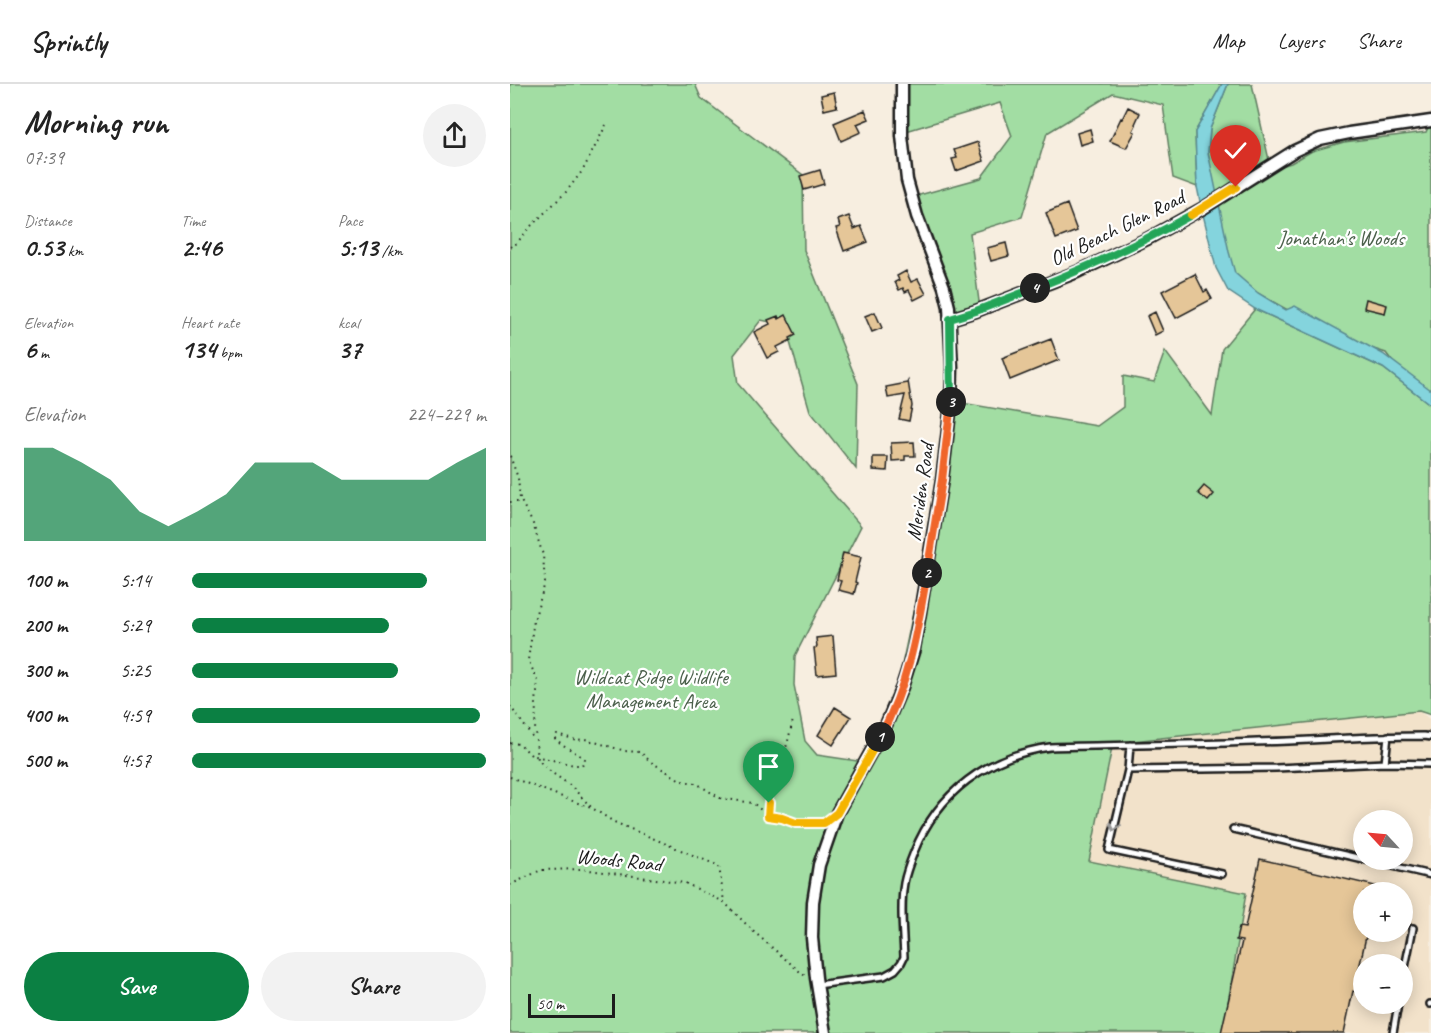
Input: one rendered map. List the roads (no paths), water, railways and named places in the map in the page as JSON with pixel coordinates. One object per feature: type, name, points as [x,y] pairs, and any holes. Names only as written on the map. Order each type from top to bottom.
[{"type":"street","name":"Meriden Road","points":[[825,1033],[812,938],[813,902],[819,865],[837,813],[886,726],[914,649],[941,491],[951,404],[949,307],[944,287],[917,216],[907,180],[902,136],[902,84]]},
{"type":"street","name":"Old Beach Glen Road","points":[[950,319],[1077,272],[1147,239],[1192,215],[1294,151],[1320,139],[1431,121]]},
{"type":"lane","points":[[818,986],[884,976],[895,970],[901,963],[904,957],[902,897],[904,881],[918,842],[934,814],[954,792],[969,778],[998,761],[1034,749],[1050,747],[1388,736],[1431,737]]},
{"type":"lane","points":[[1385,763],[1388,736]]},
{"type":"lane","points":[[1130,745],[1128,770],[1109,850],[1222,873]]},
{"type":"lane","points":[[1128,770],[1276,768],[1385,763],[1431,765]]},
{"type":"lane","points":[[1233,829],[1431,875]]},
{"type":"lane","points":[[1393,1033],[1396,1014]]},
{"type":"water","points":[[1222,84],[1228,84],[1210,129],[1208,152],[1235,273],[1258,293],[1286,310],[1295,306],[1383,354],[1431,390],[1431,405],[1383,368],[1255,309],[1228,291],[1216,268],[1197,187],[1195,132]]},
{"type":"park label","name":"Jonathan's Woods","points":[[1341,238]]},
{"type":"park label","name":"Wildcat Ridge Wildlife Management Area","points":[[651,689]]}]
